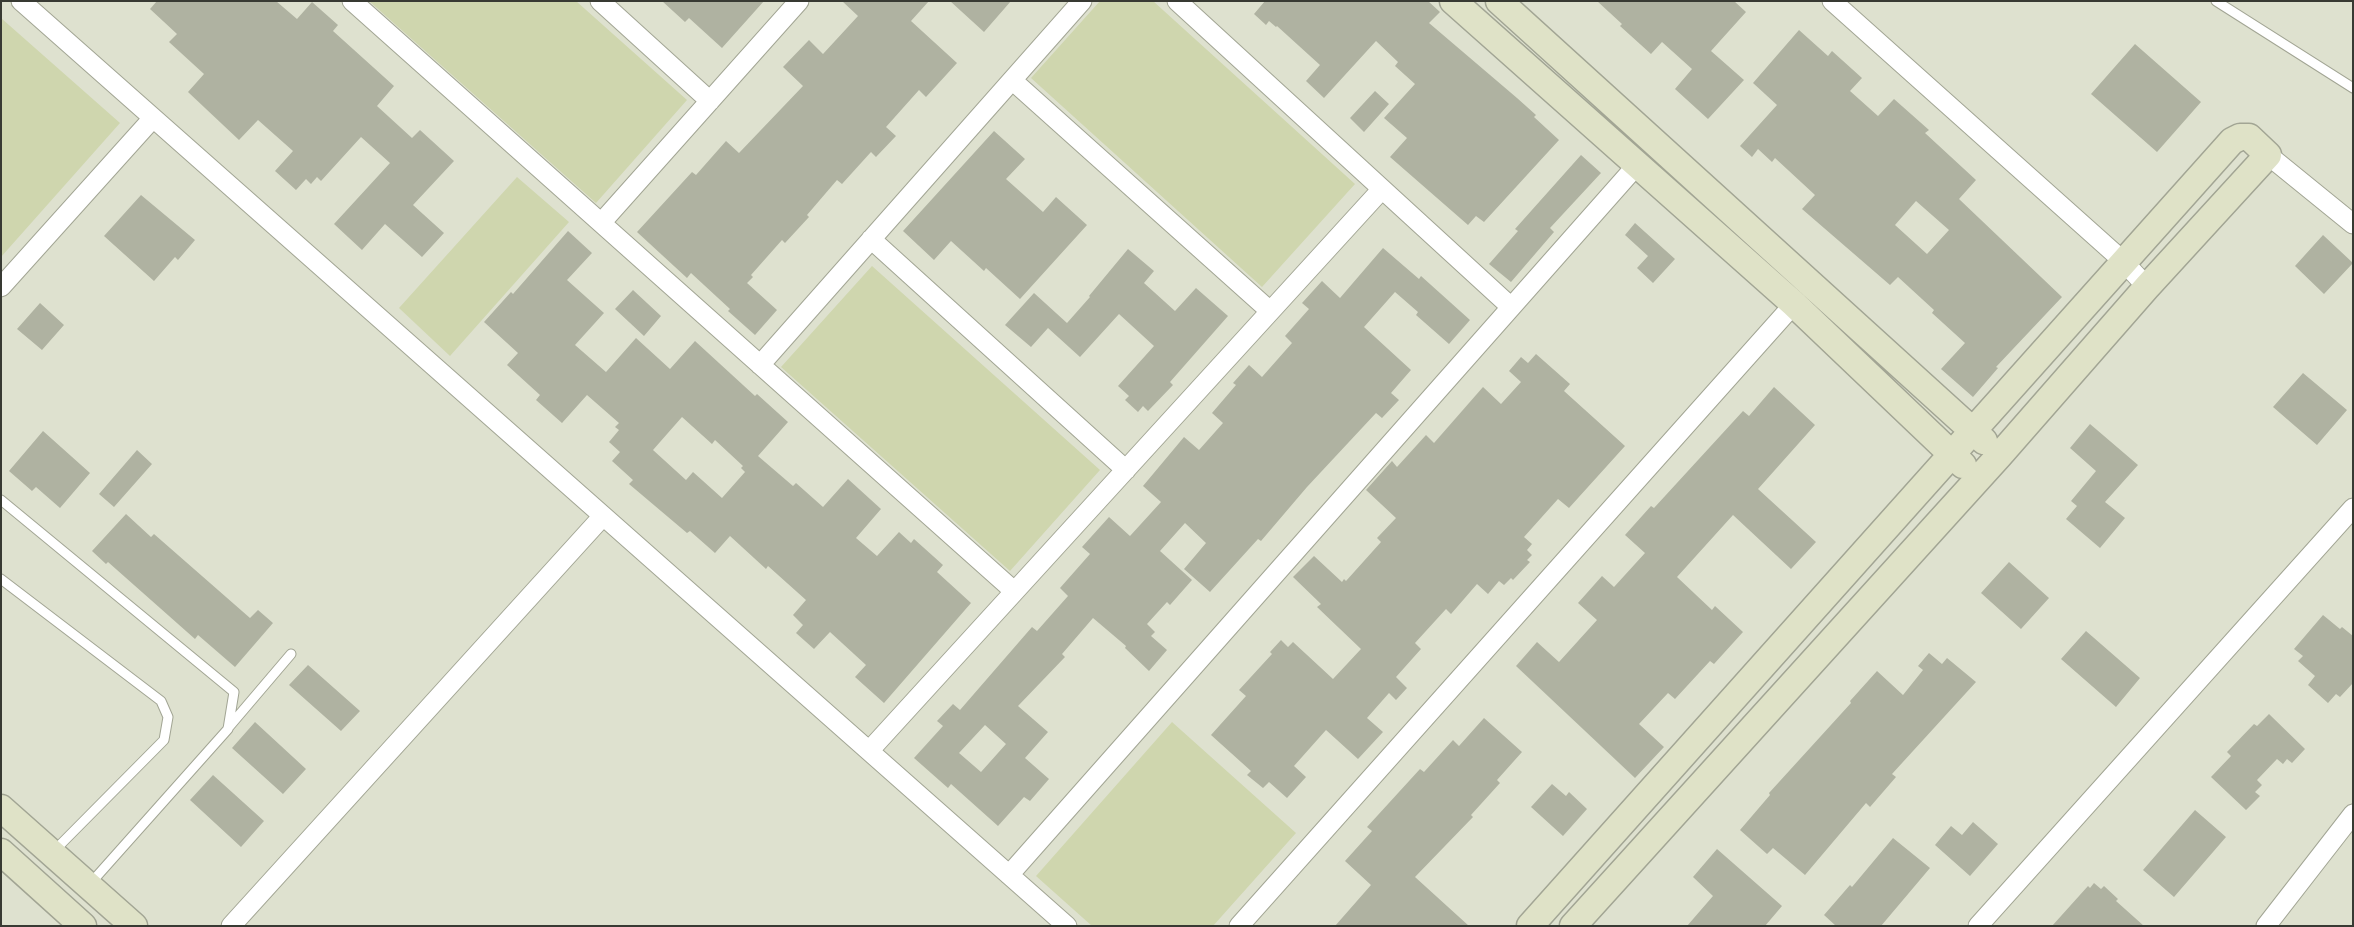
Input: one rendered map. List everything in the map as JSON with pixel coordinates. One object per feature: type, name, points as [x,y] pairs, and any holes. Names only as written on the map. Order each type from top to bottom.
[{"type":"street","points":[[20,1],[1067,926]]},
{"type":"street","points":[[352,1],[1014,592]]},
{"type":"street","points":[[600,1],[710,101]]},
{"type":"street","points":[[601,223],[799,1]]},
{"type":"street","points":[[760,365],[1082,1]]},
{"type":"street","points":[[1177,1],[1511,307]]},
{"type":"street","points":[[1453,1],[1794,304],[1978,479]]},
{"type":"street","points":[[1499,1],[2000,456]]},
{"type":"street","points":[[1832,1],[2123,261],[2147,287]]},
{"type":"street","points":[[1012,80],[1270,312]]},
{"type":"street","points":[[1,286],[153,118]]},
{"type":"street","points":[[1530,926],[2232,141],[2240,137],[2249,137],[2268,155],[2353,224]]},
{"type":"street","points":[[1574,926],[2000,456],[2147,287],[2268,155]]},
{"type":"street","points":[[1009,875],[1637,165]]},
{"type":"street","points":[[869,751],[1382,189]]},
{"type":"street","points":[[871,239],[1126,470]]},
{"type":"street","points":[[1239,926],[1794,304]]},
{"type":"street","points":[[1978,926],[2353,508]]},
{"type":"street","points":[[232,926],[603,516]]},
{"type":"street","points":[[1,808],[53,852],[134,926]]},
{"type":"street","points":[[2266,926],[2353,814]]},
{"type":"street","points":[[1,852],[83,926]]},
{"type":"lane","points":[[2216,1],[2353,88]]},
{"type":"lane","points":[[1,500],[234,692],[228,728]]},
{"type":"lane","points":[[1,579],[161,701],[168,718],[164,740],[53,852]]},
{"type":"lane","points":[[89,885],[291,654]]},
{"type":"green space","points":[[369,1],[576,1],[687,100],[596,203]]},
{"type":"green space","points":[[1100,1],[1153,1],[1355,184],[1262,287],[1031,78]]},
{"type":"green space","points":[[1,18],[120,123],[1,257]]},
{"type":"green space","points":[[517,177],[569,222],[450,356],[399,308]]},
{"type":"green space","points":[[872,266],[1100,470],[1010,571],[781,367]]},
{"type":"green space","points":[[1172,722],[1296,833],[1213,926],[1092,926],[1036,876]]},
{"type":"building","points":[[157,1],[276,1],[297,19],[312,2],[338,25],[333,31],[394,86],[377,106],[412,138],[420,130],[454,161],[413,205],[444,233],[422,257],[385,224],[362,250],[334,224],[390,163],[361,137],[321,181],[317,177],[311,184],[306,179],[296,190],[275,171],[293,151],[258,120],[239,140],[188,92],[204,74],[169,42],[177,34],[150,9]]},
{"type":"building","points":[[662,1],[764,1],[722,48],[689,18],[685,22]]},
{"type":"building","points":[[842,1],[929,1],[911,21],[957,63],[926,97],[919,90],[886,127],[896,136],[876,157],[871,152],[842,184],[837,180],[807,215],[809,217],[785,243],[782,240],[751,275],[753,277],[747,283],[777,310],[755,335],[728,311],[730,309],[691,273],[687,278],[637,232],[692,172],[696,175],[726,141],[739,153],[803,86],[783,67],[809,40],[823,54],[858,16]]},
{"type":"building","points":[[950,1],[1011,1],[984,32]]},
{"type":"building","points":[[1265,1],[1428,1],[1440,12],[1429,23],[1536,115],[1534,117],[1559,140],[1484,222],[1476,216],[1468,225],[1390,157],[1407,138],[1384,118],[1415,84],[1395,66],[1398,62],[1376,41],[1324,98],[1306,81],[1320,65],[1277,26],[1269,21],[1266,25],[1254,14]]},
{"type":"building","points":[[1597,1],[1734,1],[1746,12],[1711,51],[1744,80],[1708,119],[1675,89],[1692,69],[1662,42],[1651,54],[1620,26],[1622,24]]},
{"type":"building","points":[[1799,30],[1828,56],[1832,51],[1862,78],[1850,91],[1878,116],[1894,99],[1929,130],[1925,133],[1976,180],[1959,199],[2062,297],[1996,367],[1998,368],[1973,397],[1941,369],[1965,343],[1932,313],[1934,310],[1898,277],[1890,285],[1802,209],[1815,195],[1775,158],[1772,162],[1758,149],[1752,157],[1740,146],[1777,105],[1753,83]],"holes":[[[1916,201],[1949,230],[1927,254],[1895,225]]]},
{"type":"building","points":[[2135,44],[2201,102],[2157,152],[2091,94]]},
{"type":"building","points":[[1375,91],[1389,104],[1364,132],[1350,118]]},
{"type":"building","points":[[994,131],[1025,159],[1006,179],[1043,212],[1056,197],[1087,225],[1020,299],[986,268],[984,271],[951,241],[934,260],[903,231]]},
{"type":"building","points":[[1581,155],[1601,173],[1550,228],[1554,232],[1511,282],[1489,264],[1518,231],[1515,229]]},
{"type":"building","points":[[141,195],[195,240],[178,260],[175,257],[154,281],[104,236]]},
{"type":"building","points":[[1635,223],[1675,259],[1653,283],[1637,268],[1648,256],[1625,235]]},
{"type":"building","points":[[568,231],[592,253],[567,280],[604,313],[575,345],[606,372],[636,338],[670,369],[695,341],[755,396],[757,394],[788,422],[758,456],[793,486],[796,483],[823,507],[848,479],[881,509],[856,538],[877,556],[899,532],[911,543],[914,539],[943,565],[937,572],[971,603],[884,703],[855,677],[866,665],[830,632],[814,649],[796,633],[803,625],[793,615],[806,600],[768,566],[766,569],[730,536],[715,553],[690,531],[687,533],[629,484],[633,480],[612,461],[620,452],[609,442],[619,430],[615,427],[619,423],[587,395],[562,423],[536,400],[540,395],[507,365],[518,353],[484,322],[511,292],[513,294]],"holes":[[[682,417],[712,444],[715,440],[743,466],[741,468],[745,472],[722,498],[693,472],[686,480],[653,450]]]},
{"type":"building","points":[[2323,235],[2353,263],[2324,294],[2295,266]]},
{"type":"building","points":[[1383,248],[1419,279],[1421,276],[1470,320],[1449,344],[1416,315],[1418,312],[1395,292],[1364,327],[1411,370],[1391,393],[1399,400],[1382,418],[1376,413],[1307,487],[1261,541],[1258,539],[1210,592],[1184,569],[1206,543],[1185,523],[1160,551],[1192,580],[1170,605],[1167,602],[1147,624],[1155,632],[1151,636],[1167,650],[1149,671],[1125,648],[1126,646],[1093,618],[1062,654],[1065,657],[1018,706],[1048,732],[1025,758],[1049,779],[1030,801],[1024,797],[998,826],[951,784],[948,788],[914,758],[943,726],[937,721],[953,704],[960,710],[1032,627],[1037,631],[1068,596],[1060,588],[1090,554],[1082,547],[1109,517],[1130,536],[1161,502],[1143,486],[1184,437],[1199,450],[1223,423],[1212,413],[1236,385],[1233,383],[1249,365],[1262,377],[1292,343],[1285,336],[1309,309],[1302,303],[1322,281],[1340,298]],"holes":[[[985,725],[1006,744],[981,772],[959,753]]]},
{"type":"building","points":[[1128,249],[1154,271],[1144,283],[1175,311],[1196,288],[1228,316],[1170,382],[1173,385],[1148,411],[1143,406],[1138,412],[1125,400],[1129,396],[1118,386],[1154,346],[1119,314],[1080,357],[1048,328],[1031,347],[1005,325],[1034,293],[1067,323]]},
{"type":"building","points":[[633,290],[661,316],[644,336],[615,309]]},
{"type":"building","points":[[40,303],[64,325],[42,350],[17,329]]},
{"type":"building","points":[[1536,354],[1570,384],[1564,391],[1625,446],[1569,508],[1558,499],[1524,537],[1532,544],[1527,550],[1532,555],[1527,560],[1530,562],[1513,580],[1511,578],[1504,585],[1499,581],[1488,594],[1477,584],[1451,614],[1446,609],[1415,643],[1421,649],[1396,677],[1407,688],[1396,700],[1389,693],[1367,718],[1383,732],[1358,759],[1326,730],[1294,766],[1306,777],[1287,798],[1269,782],[1263,788],[1247,775],[1251,771],[1211,735],[1246,696],[1239,690],[1272,654],[1270,652],[1281,640],[1288,647],[1293,642],[1333,679],[1361,649],[1317,607],[1321,604],[1293,577],[1314,556],[1342,582],[1344,579],[1346,581],[1381,542],[1377,538],[1396,518],[1366,490],[1392,461],[1397,467],[1426,435],[1434,443],[1483,387],[1501,404],[1521,382],[1509,371],[1521,357],[1528,363]]},
{"type":"building","points":[[2303,373],[2347,410],[2317,445],[2273,407]]},
{"type":"building","points":[[1774,387],[1815,425],[1758,489],[1816,542],[1791,569],[1733,515],[1677,577],[1712,610],[1715,606],[1743,632],[1714,664],[1710,661],[1675,699],[1668,693],[1639,724],[1664,747],[1635,778],[1516,666],[1537,642],[1559,662],[1597,620],[1578,603],[1602,576],[1614,587],[1645,553],[1625,535],[1651,506],[1654,508],[1743,411],[1749,416]]},
{"type":"building","points":[[2090,424],[2138,465],[2105,502],[2125,518],[2100,548],[2066,519],[2077,506],[2071,501],[2096,471],[2070,448]]},
{"type":"building","points":[[43,431],[90,473],[60,508],[36,487],[32,491],[9,471]]},
{"type":"building","points":[[137,450],[152,464],[114,507],[99,494]]},
{"type":"building","points":[[126,514],[151,537],[154,534],[250,618],[258,610],[273,623],[235,667],[198,635],[195,639],[108,562],[106,564],[92,551]]},
{"type":"building","points":[[2009,562],[2049,598],[2021,629],[1981,593]]},
{"type":"building","points":[[2323,615],[2340,629],[2342,627],[2353,636],[2353,683],[2340,697],[2336,694],[2328,703],[2308,685],[2315,676],[2298,661],[2303,656],[2294,649]]},
{"type":"building","points":[[2086,631],[2140,678],[2116,707],[2061,659]]},
{"type":"building","points":[[1929,653],[1942,664],[1947,658],[1976,682],[1892,774],[1896,777],[1870,807],[1866,803],[1805,875],[1773,848],[1767,854],[1740,830],[1770,795],[1769,793],[1851,703],[1850,701],[1877,671],[1903,695],[1923,670],[1918,666]]},
{"type":"building","points":[[308,665],[360,711],[341,731],[289,685]]},
{"type":"building","points":[[2269,714],[2305,749],[2292,763],[2287,759],[2283,764],[2277,759],[2257,780],[2262,785],[2255,792],[2260,796],[2246,810],[2211,777],[2231,756],[2227,752],[2254,724],[2257,726]]},
{"type":"building","points":[[1484,718],[1522,752],[1497,780],[1500,783],[1471,815],[1473,817],[1415,877],[1469,926],[1335,926],[1371,885],[1345,861],[1372,831],[1367,827],[1420,769],[1424,772],[1453,740],[1459,746]]},
{"type":"building","points":[[255,722],[306,769],[283,794],[232,748]]},
{"type":"building","points":[[213,775],[264,821],[241,847],[190,800]]},
{"type":"building","points":[[1552,784],[1566,796],[1569,792],[1587,809],[1563,836],[1531,807]]},
{"type":"building","points":[[2195,810],[2226,837],[2174,897],[2143,870]]},
{"type":"building","points":[[1973,822],[1998,844],[1970,876],[1935,845],[1951,826],[1962,835]]},
{"type":"building","points":[[1893,838],[1930,868],[1881,926],[1836,926],[1824,915],[1850,885],[1852,887]]},
{"type":"building","points":[[1717,849],[1782,906],[1765,926],[1687,926],[1713,896],[1693,877]]},
{"type":"building","points":[[2094,883],[2101,889],[2104,886],[2118,899],[2116,901],[2144,926],[2052,926],[2088,886],[2090,888]]}]
